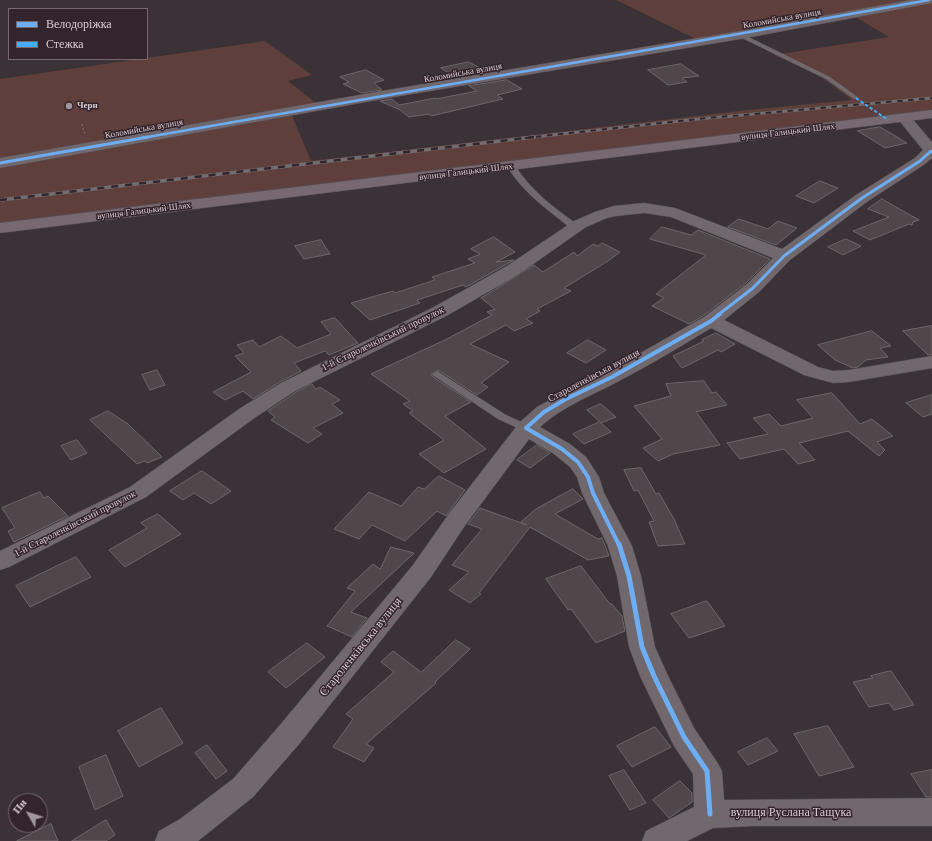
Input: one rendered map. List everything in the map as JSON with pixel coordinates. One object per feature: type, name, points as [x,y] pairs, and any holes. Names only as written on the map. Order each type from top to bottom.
[{"type":"highway","name":"вулиця Галицький Шлях","points":[[0,228],[932,114]]},
{"type":"street","name":"Коломийська вулиця","points":[[0,163],[396,93],[740,35],[929,0]]},
{"type":"street","points":[[904,118],[932,151]]},
{"type":"street","name":"Староленківська вулиця","points":[[170,841],[191,829],[243,788],[290,734],[422,571],[456,521],[526,428],[544,412],[566,398],[612,377],[711,321],[753,288],[784,256],[862,198],[920,161],[932,151]]},
{"type":"street","name":"1-й Староленківський провулок","points":[[0,561],[138,492],[246,414],[288,386],[441,311],[513,270],[575,227],[601,214],[644,208],[659,209],[675,213],[784,256]]},
{"type":"street","points":[[711,321],[822,375],[833,377],[849,376],[932,362]]},
{"type":"street","points":[[526,428],[562,448],[578,462],[588,476],[593,493],[620,546],[628,576],[642,647],[654,676],[684,738],[707,772],[710,814]]},
{"type":"street","name":"вулиця Руслана Тащука","points":[[658,841],[710,814],[759,812],[932,812]]},
{"type":"lane","points":[[740,35],[828,78],[856,98]]},
{"type":"lane","points":[[511,166],[527,188],[575,227]]},
{"type":"lane","points":[[437,374],[502,417],[526,428]]},
{"type":"shaded area","points":[[616,0],[932,0],[932,117],[0,232],[0,79],[132,60],[148,60],[148,58],[265,41],[312,75],[288,81],[322,108],[291,113],[311,161],[748,110],[852,100],[820,76],[774,55],[889,37],[852,15],[700,41]]},
{"type":"building","points":[[469,62],[480,68],[486,66],[493,71],[455,77],[441,68]]},
{"type":"building","points":[[681,64],[699,76],[682,78],[687,82],[668,85],[648,70]]},
{"type":"building","points":[[366,70],[384,80],[374,83],[382,90],[362,93],[343,84],[349,82],[340,77]]},
{"type":"building","points":[[507,80],[522,89],[497,95],[503,99],[431,116],[429,114],[409,117],[400,110],[380,101],[392,99],[399,105],[436,99],[477,91],[469,86]]},
{"type":"building","points":[[880,127],[907,143],[885,148],[858,131]]},
{"type":"building","points":[[820,181],[838,188],[814,203],[796,196]]},
{"type":"building","points":[[882,199],[919,220],[913,222],[912,225],[909,224],[870,240],[853,231],[889,217],[868,209]]},
{"type":"building","points":[[739,219],[768,229],[778,221],[797,228],[776,245],[728,227]]},
{"type":"building","points":[[662,227],[691,235],[698,230],[770,259],[746,283],[703,316],[689,324],[652,306],[664,298],[656,294],[706,255],[650,239]]},
{"type":"building","points":[[494,237],[515,252],[496,262],[514,260],[466,287],[463,285],[417,300],[420,303],[370,320],[351,303],[393,291],[395,293],[435,280],[432,277],[475,263],[468,259],[480,254],[471,249]]},
{"type":"building","points":[[846,239],[861,246],[843,255],[828,247]]},
{"type":"building","points":[[321,240],[330,254],[304,259],[295,246]]},
{"type":"building","points":[[602,243],[620,252],[564,288],[571,291],[537,309],[540,311],[526,319],[533,323],[514,331],[506,325],[470,344],[509,362],[481,383],[488,387],[477,395],[438,370],[431,374],[433,377],[471,402],[445,416],[486,449],[444,473],[419,454],[444,440],[409,413],[413,411],[403,404],[410,401],[371,374],[445,340],[492,315],[487,312],[495,309],[481,298],[534,265],[543,272],[574,252],[577,256],[593,244],[598,246]]},
{"type":"building","points":[[335,318],[358,343],[329,355],[325,351],[294,363],[301,371],[253,399],[243,391],[225,400],[213,392],[251,372],[235,356],[244,353],[237,345],[253,340],[259,347],[281,336],[297,348],[331,334],[321,322]]},
{"type":"building","points":[[932,326],[932,355],[928,355],[903,331]]},
{"type":"building","points":[[872,331],[891,346],[880,348],[888,357],[866,360],[858,367],[853,368],[835,360],[818,345]]},
{"type":"building","points":[[716,333],[735,344],[721,352],[718,350],[682,368],[673,356],[704,341],[702,340]]},
{"type":"building","points":[[588,340],[606,350],[586,363],[567,353]]},
{"type":"building","points":[[157,370],[165,385],[150,390],[142,375]]},
{"type":"building","points":[[704,381],[712,393],[716,392],[727,405],[696,412],[720,445],[673,454],[658,461],[643,448],[662,439],[634,406],[671,396],[666,384]]},
{"type":"building","points":[[312,384],[316,389],[320,387],[340,400],[332,404],[343,413],[313,428],[322,434],[308,443],[271,420],[275,417],[268,411],[296,392]]},
{"type":"building","points":[[832,393],[860,424],[872,419],[893,436],[877,442],[885,450],[879,456],[848,431],[799,443],[815,460],[798,464],[784,449],[740,459],[727,443],[768,434],[753,418],[769,414],[781,426],[813,418],[797,400]]},
{"type":"building","points":[[932,395],[932,414],[923,417],[906,403]]},
{"type":"building","points":[[601,404],[616,417],[601,423],[587,410]]},
{"type":"building","points":[[108,411],[128,424],[162,457],[147,463],[145,461],[137,464],[90,420]]},
{"type":"building","points":[[600,422],[611,432],[584,444],[573,434]]},
{"type":"building","points":[[77,440],[87,453],[71,460],[61,446]]},
{"type":"building","points":[[537,445],[550,453],[530,468],[517,460]]},
{"type":"building","points":[[641,468],[656,494],[659,493],[674,519],[685,544],[658,546],[649,522],[654,521],[638,490],[634,491],[624,470]]},
{"type":"building","points":[[202,471],[231,491],[211,504],[194,493],[183,500],[170,491]]},
{"type":"building","points":[[439,476],[465,490],[446,516],[437,511],[405,541],[372,525],[359,539],[334,529],[369,492],[401,506],[418,487],[424,489]]},
{"type":"building","points":[[573,489],[583,499],[555,514],[598,539],[602,538],[609,556],[588,560],[530,527],[479,593],[481,594],[470,603],[449,590],[469,572],[452,565],[482,529],[468,524],[480,508],[527,525],[521,522],[536,509]]},
{"type":"building","points":[[40,492],[44,498],[48,496],[68,516],[14,542],[8,531],[15,528],[2,508]]},
{"type":"building","points":[[158,514],[181,534],[125,567],[109,550],[147,528],[141,523]]},
{"type":"building","points":[[391,547],[414,553],[351,612],[367,618],[352,637],[327,626],[355,591],[347,588],[373,564],[380,569]]},
{"type":"building","points":[[76,557],[91,577],[30,607],[16,586]]},
{"type":"building","points":[[581,566],[610,604],[612,604],[622,616],[625,631],[596,643],[571,609],[568,610],[546,579]]},
{"type":"building","points":[[707,601],[725,626],[689,638],[671,614]]},
{"type":"building","points":[[456,640],[470,649],[435,682],[436,683],[366,744],[374,748],[364,762],[333,747],[353,719],[346,714],[394,672],[381,662],[393,651],[421,672]]},
{"type":"building","points":[[307,643],[325,657],[286,688],[268,672]]},
{"type":"building","points":[[891,671],[914,705],[894,710],[889,703],[869,707],[853,682],[873,678],[871,676]]},
{"type":"building","points":[[161,708],[183,743],[139,767],[118,731]]},
{"type":"building","points":[[828,726],[854,767],[819,776],[794,734]]},
{"type":"building","points":[[655,727],[671,747],[632,767],[617,746]]},
{"type":"building","points":[[767,738],[778,751],[748,765],[738,752]]},
{"type":"building","points":[[207,745],[227,771],[216,779],[195,753]]},
{"type":"building","points":[[106,755],[123,796],[95,810],[79,767]]},
{"type":"building","points":[[624,770],[646,803],[630,810],[609,776]]},
{"type":"building","points":[[932,770],[932,797],[926,797],[911,774]]},
{"type":"building","points":[[680,781],[692,793],[692,802],[669,818],[653,800]]},
{"type":"building","points":[[106,820],[115,835],[106,841],[72,841]]},
{"type":"building","points":[[51,824],[58,841],[17,841],[33,833],[48,833],[48,826]]},
{"type":"railway","points":[[533,137],[698,119],[932,98]]},
{"type":"railway","points":[[0,200],[533,137]]},
{"type":"railway","points":[[525,138],[533,137]]},
{"type":"marked path","points":[[856,98],[888,120]]},
{"type":"cycle path","points":[[0,163],[388,94],[740,35],[929,0]]},
{"type":"cycle path","points":[[710,814],[707,771],[684,737],[654,676],[642,647],[629,576],[620,546],[593,493],[588,477],[578,462],[562,449],[526,428],[544,412],[566,399],[612,377],[711,321],[753,288],[784,256],[862,198],[920,161],[931,151],[932,152]]},
{"type":"place","name":"Черн","points":[[69,106]]}]
